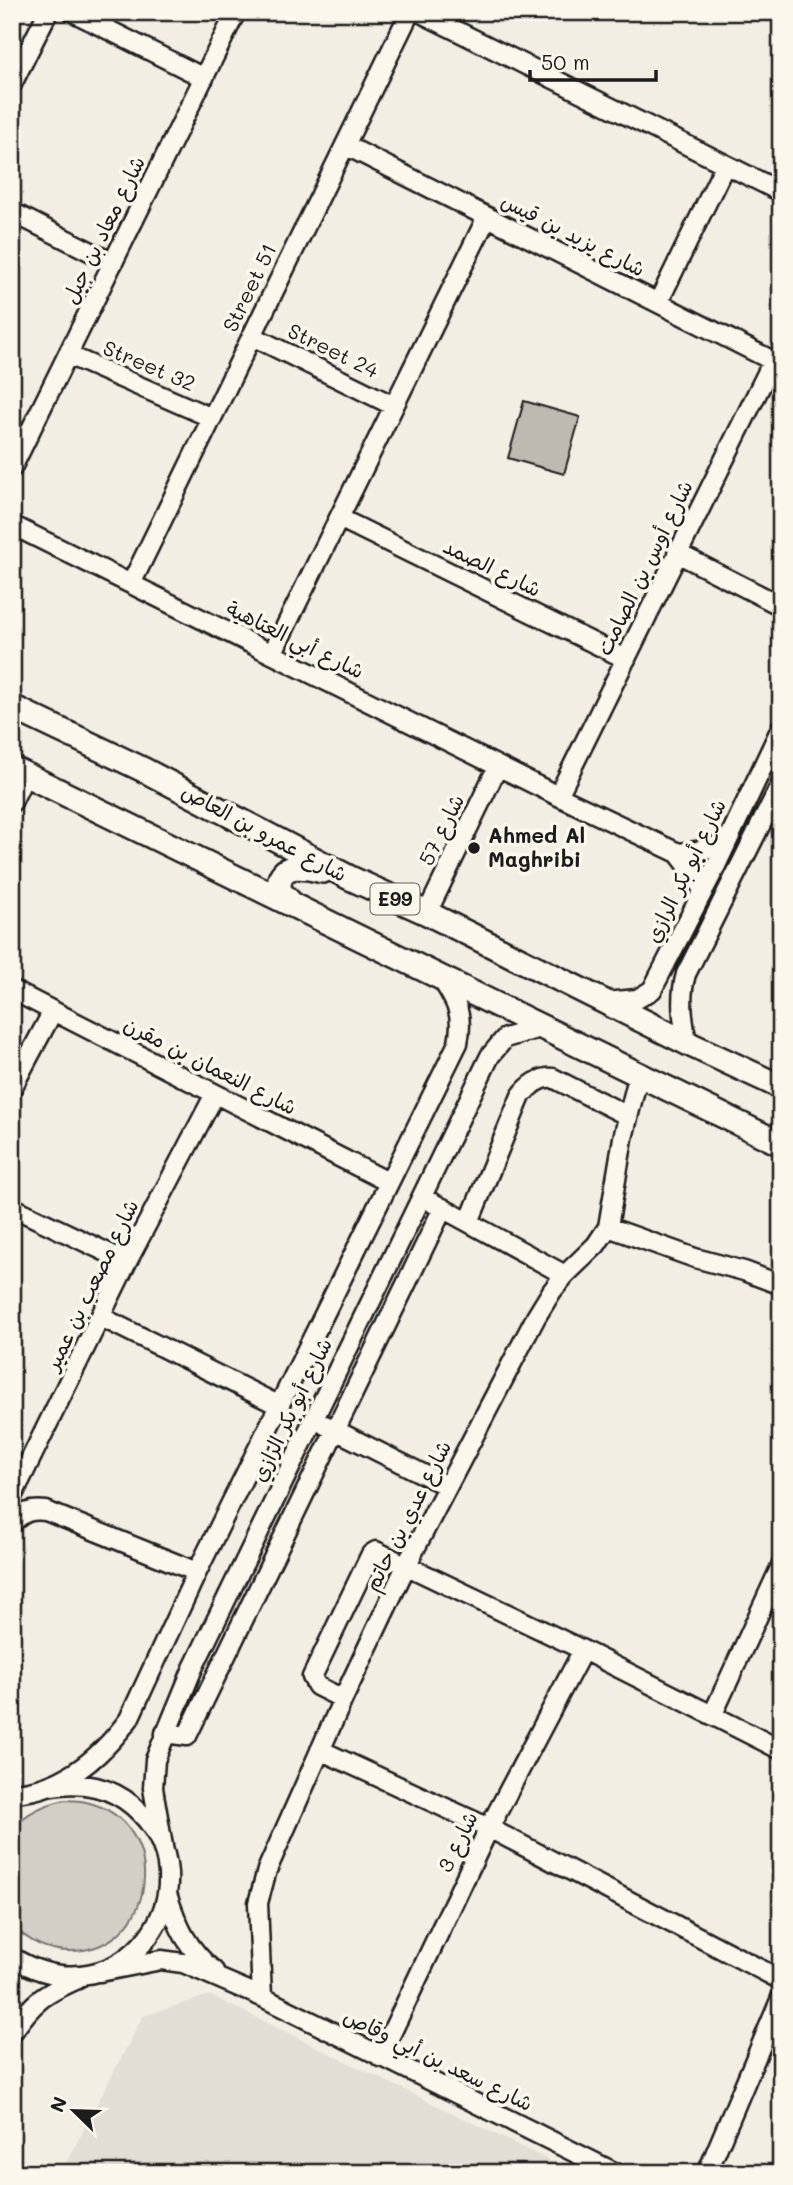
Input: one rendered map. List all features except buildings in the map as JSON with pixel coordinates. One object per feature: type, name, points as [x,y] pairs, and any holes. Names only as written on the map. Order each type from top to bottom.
[{"type":"main road","name":"شارع عمرو بن العاص","points":[[12,707],[144,771],[349,878],[781,1087]]},
{"type":"main road","name":"E99","points":[[19,771],[781,1144]]},
{"type":"main road","points":[[298,909],[279,891],[278,882],[290,867],[305,867],[349,878]]},
{"type":"street","points":[[12,85],[48,12]]},
{"type":"street","points":[[73,12],[204,78]]},
{"type":"street","name":"شارع معاد بن جبل","points":[[12,468],[236,12]]},
{"type":"street","name":"Street 51","points":[[131,584],[410,12]]},
{"type":"street","points":[[419,12],[781,192]]},
{"type":"street","name":"شارع يزيد بن قيس","points":[[345,145],[777,363]]},
{"type":"street","points":[[658,303],[725,165]]},
{"type":"street","points":[[12,212],[113,263]]},
{"type":"street","points":[[272,654],[487,217]]},
{"type":"street","name":"Street 24","points":[[252,336],[394,406]]},
{"type":"street","name":"Street 32","points":[[68,355],[212,418]]},
{"type":"street","name":"شارع أوس بن الصامت","points":[[558,796],[677,553],[777,363]]},
{"type":"street","name":"شارع الصمد","points":[[339,518],[626,659]]},
{"type":"street","name":"شارع أبي العتاهية","points":[[12,525],[678,853]]},
{"type":"street","points":[[677,553],[781,606]]},
{"type":"street","name":"شارع أبو بكر الرازي","points":[[606,1002],[637,999],[652,990],[781,729]]},
{"type":"street","name":"شارع 57","points":[[427,914],[498,766]]},
{"type":"street","points":[[12,802],[19,771]]},
{"type":"street","points":[[687,1043],[682,989],[686,974],[781,785]]},
{"type":"street","points":[[678,853],[725,844]]},
{"type":"street","points":[[678,853],[695,874],[703,891]]},
{"type":"street","name":"شارع أبو بكر الرازي","points":[[12,1804],[86,1766],[115,1739],[130,1719],[198,1572],[458,1042],[460,1015],[455,1000],[439,976]]},
{"type":"street","name":"شارع النعمان بن مقرن","points":[[12,990],[388,1182]]},
{"type":"street","points":[[12,1088],[53,1011]]},
{"type":"street","name":"شارع أبو بكر الرازي","points":[[167,1895],[168,1873],[153,1788],[155,1760],[193,1668],[490,1056],[505,1038],[544,1027]]},
{"type":"street","name":"شارع عدي بن حاتم","points":[[262,1997],[258,1903],[268,1870],[343,1699],[407,1564],[536,1317],[552,1291],[596,1245],[608,1227],[628,1116],[639,1073]]},
{"type":"street","points":[[469,1222],[521,1096],[528,1086],[548,1077],[553,1078],[628,1116]]},
{"type":"street","name":"شارع مصعب بن عمير","points":[[12,1497],[127,1262],[215,1094]]},
{"type":"street","points":[[421,1195],[565,1275]]},
{"type":"street","points":[[12,1207],[127,1262]]},
{"type":"street","points":[[165,1733],[187,1736],[443,1208]]},
{"type":"street","points":[[608,1227],[781,1285]]},
{"type":"street","points":[[101,1318],[280,1406]]},
{"type":"street","points":[[313,1419],[447,1486]]},
{"type":"street","points":[[12,1523],[22,1514],[34,1510],[46,1511],[198,1572]]},
{"type":"street","points":[[343,1699],[317,1686],[313,1677],[371,1554],[379,1551],[781,1750]]},
{"type":"street","points":[[713,1714],[781,1566]]},
{"type":"street","name":"شارع 3","points":[[380,2057],[489,1828],[583,1650]]},
{"type":"street","points":[[320,1750],[489,1828],[781,1980]]},
{"type":"street","points":[[12,1793],[66,1783],[87,1784],[117,1795],[143,1815],[164,1852]]},
{"type":"street","points":[[12,2033],[28,2010],[45,1994],[120,1964],[137,1951],[151,1934],[167,1895]]},
{"type":"street","name":"شارع سعد بن أبي وقاص","points":[[167,1895],[177,1924],[197,1956],[240,1989]]},
{"type":"street","points":[[12,1956],[29,1967],[48,1974],[68,1977],[94,1974]]},
{"type":"street","name":"شارع سعد بن أبي وقاص","points":[[94,1974],[161,1960],[183,1963],[262,1997],[616,2173]]},
{"type":"street","points":[[707,2173],[781,1999]]},
{"type":"shaded area","points":[[65,1800],[86,1802],[114,1814],[133,1834],[142,1858],[144,1884],[136,1910],[121,1931],[99,1946],[69,1951],[38,1944],[12,1925],[12,1828],[36,1810]]},
{"type":"shaded area","points":[[210,1995],[575,2173],[61,2173],[143,2016]]},
{"type":"place","name":"Ahmed Al Maghribi","points":[[474,848]]}]
